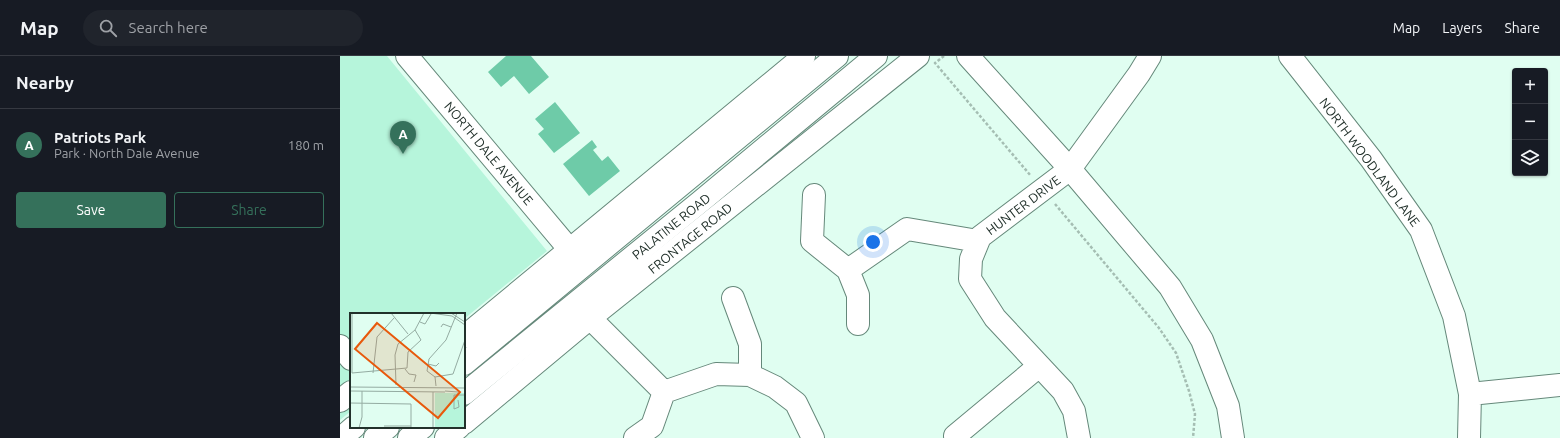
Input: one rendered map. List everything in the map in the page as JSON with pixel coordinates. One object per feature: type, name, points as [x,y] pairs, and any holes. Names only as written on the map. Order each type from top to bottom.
[{"type":"main road","name":"NORTH DALE AVENUE","points":[[408,56],[570,250]]},
{"type":"main road","points":[[465,336],[804,56]]},
{"type":"main road","name":"PALATINE ROAD","points":[[465,363],[837,56]]},
{"type":"main road","name":"PALATINE ROAD","points":[[465,393],[700,202],[876,56]]},
{"type":"main road","name":"FRONTAGE ROAD","points":[[465,422],[590,318],[918,56]]},
{"type":"main road","points":[[968,56],[1070,169],[1170,287],[1202,340],[1228,406],[1233,438]]},
{"type":"main road","name":"HUNTER DRIVE","points":[[1079,438],[1074,411],[1063,391],[995,318],[970,279],[971,259],[980,237],[1070,169],[1139,74],[1150,56]]},
{"type":"main road","name":"NORTH WOODLAND LANE","points":[[1290,56],[1371,159],[1421,230],[1454,316],[1470,394],[1470,438]]},
{"type":"main road","points":[[465,344],[685,181]]},
{"type":"main road","points":[[814,195],[812,241],[848,270],[858,295],[858,324]]},
{"type":"main road","points":[[848,270],[907,229],[978,241]]},
{"type":"main road","points":[[733,298],[750,344],[750,375]]},
{"type":"main road","points":[[590,318],[664,392]]},
{"type":"main road","points":[[340,346],[350,358]]},
{"type":"main road","points":[[955,436],[1039,366]]},
{"type":"main road","points":[[664,392],[716,374],[750,375],[775,387],[796,403],[813,438]]},
{"type":"main road","points":[[1470,394],[1560,385]]},
{"type":"main road","points":[[635,438],[652,426],[664,392]]},
{"type":"main road","points":[[340,401],[350,393]]},
{"type":"main road","points":[[341,438],[353,428]]},
{"type":"main road","points":[[375,438],[387,428]]},
{"type":"main road","points":[[409,438],[422,428]]},
{"type":"main road","points":[[446,438],[458,428]]},
{"type":"path","points":[[944,56],[935,63],[1159,328],[1176,353],[1195,414],[1193,438]]},
{"type":"green space","points":[[340,56],[387,56],[547,251],[465,318],[465,313],[350,313],[350,412],[340,420]]},
{"type":"building","points":[[506,56],[531,56],[549,77],[529,94],[514,76],[501,87],[488,72]]},
{"type":"building","points":[[555,102],[580,133],[554,153],[538,134],[544,129],[535,119]]},
{"type":"building","points":[[592,140],[597,147],[593,150],[602,161],[608,156],[620,171],[589,196],[563,164]]},
{"type":"place","name":"Patriots Park","points":[[403,154]]}]
